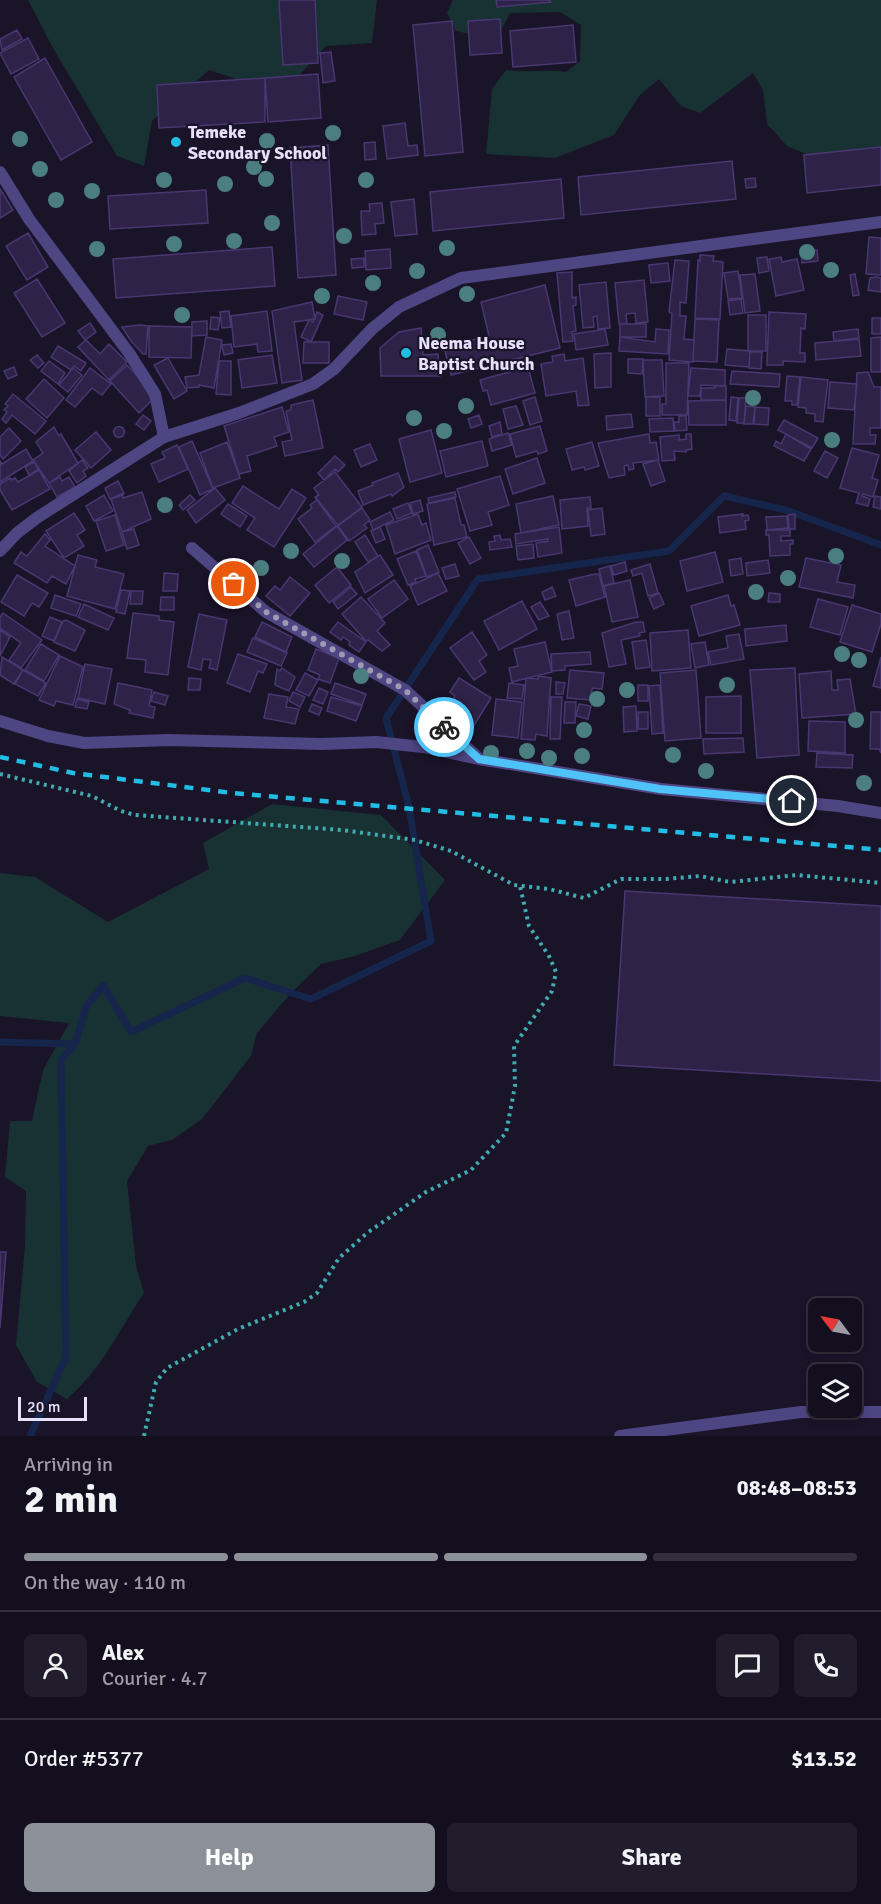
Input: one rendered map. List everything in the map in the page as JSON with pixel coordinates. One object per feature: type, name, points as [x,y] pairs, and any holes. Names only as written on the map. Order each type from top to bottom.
[{"type":"street","points":[[0,172],[29,219],[154,394],[164,437]]},
{"type":"street","points":[[1,546],[38,517],[164,437],[238,413],[313,384],[334,369],[372,329],[399,307],[461,278],[881,222]]},
{"type":"street","points":[[192,548],[266,612],[405,690],[479,759]]},
{"type":"street","points":[[0,721],[48,736],[84,742],[169,740],[322,744],[376,742],[423,747],[479,759],[660,789],[838,806],[881,813]]},
{"type":"street","points":[[620,1436],[801,1412],[881,1412]]},
{"type":"path","points":[[0,774],[92,796],[121,811],[135,815],[330,829],[415,840],[451,851],[514,885],[549,889],[584,898],[621,879],[700,876],[730,882],[796,875],[881,883]]},
{"type":"path","points":[[144,1436],[156,1382],[167,1368],[238,1329],[304,1302],[317,1293],[339,1258],[367,1233],[426,1192],[471,1170],[506,1133],[515,1086],[514,1046],[552,991],[556,972],[549,956],[529,926],[520,886]]},
{"type":"green space","points":[[28,0],[377,0],[372,43],[326,46],[282,94],[209,70],[152,121],[144,166],[117,156],[53,48]]},
{"type":"green space","points":[[453,0],[881,0],[881,161],[826,162],[787,146],[767,124],[763,90],[753,73],[700,113],[681,106],[659,79],[639,96],[614,135],[555,158],[486,154],[492,89],[506,70],[566,72],[580,61],[581,25],[560,12],[510,13],[496,40],[456,31],[447,13]]},
{"type":"green space","points":[[272,804],[381,815],[445,880],[400,940],[355,956],[321,964],[291,993],[257,1033],[251,1056],[202,1119],[172,1140],[148,1146],[127,1181],[136,1266],[144,1293],[100,1362],[67,1399],[37,1382],[16,1345],[25,1246],[26,1191],[5,1177],[10,1121],[32,1121],[43,1070],[69,1023],[0,1016],[0,873],[35,877],[108,922],[209,869],[203,843]]},
{"type":"building","points":[[279,0],[315,0],[318,63],[283,65]]},
{"type":"building","points":[[496,0],[550,0],[551,2],[497,7]]},
{"type":"building","points":[[500,19],[502,53],[470,55],[468,21]]},
{"type":"building","points":[[452,21],[463,152],[425,156],[413,25]]},
{"type":"building","points":[[573,25],[576,62],[513,67],[510,31]]},
{"type":"building","points":[[17,30],[22,39],[2,50],[0,39]]},
{"type":"building","points":[[28,38],[39,59],[11,74],[0,53]]},
{"type":"building","points":[[331,52],[335,81],[323,83],[320,53]]},
{"type":"building","points":[[45,58],[92,142],[61,160],[14,77]]},
{"type":"building","points":[[318,74],[321,118],[268,122],[265,78]]},
{"type":"building","points":[[265,78],[265,122],[159,128],[157,85]]},
{"type":"building","points":[[405,123],[408,146],[417,145],[418,155],[387,159],[383,126]]},
{"type":"building","points":[[375,142],[376,159],[365,160],[364,143]]},
{"type":"building","points":[[328,145],[336,275],[298,278],[290,148]]},
{"type":"building","points":[[881,147],[881,185],[807,193],[804,155]]},
{"type":"building","points":[[732,161],[736,199],[581,215],[578,177]]},
{"type":"building","points":[[755,178],[756,187],[746,188],[745,179]]},
{"type":"building","points":[[561,179],[564,218],[433,231],[430,192]]},
{"type":"building","points":[[0,189],[13,210],[0,218]]},
{"type":"building","points":[[206,190],[208,223],[110,229],[108,196]]},
{"type":"building","points":[[414,199],[417,234],[395,236],[391,202]]},
{"type":"building","points":[[382,203],[384,223],[375,224],[376,234],[362,235],[361,211],[370,211],[369,204]]},
{"type":"building","points":[[28,233],[48,267],[27,280],[6,246]]},
{"type":"building","points":[[869,237],[881,238],[881,275],[866,274]]},
{"type":"building","points":[[272,247],[275,286],[116,298],[113,259]]},
{"type":"building","points":[[390,249],[391,268],[366,270],[365,251]]},
{"type":"building","points":[[817,250],[818,261],[802,263],[801,252]]},
{"type":"building","points":[[700,255],[714,256],[713,261],[723,262],[720,319],[695,318]]},
{"type":"building","points":[[767,257],[769,271],[759,273],[757,258]]},
{"type":"building","points":[[781,257],[782,262],[797,259],[804,290],[776,296],[769,259]]},
{"type":"building","points":[[364,258],[364,267],[352,268],[351,259]]},
{"type":"building","points":[[675,260],[689,261],[686,303],[680,302],[680,316],[686,316],[684,339],[694,340],[693,362],[669,360],[672,314],[669,312]]},
{"type":"building","points":[[668,263],[670,281],[651,283],[649,265]]},
{"type":"building","points":[[738,271],[742,298],[728,299],[724,273]]},
{"type":"building","points":[[572,272],[572,298],[576,297],[576,305],[573,306],[576,331],[572,332],[573,341],[563,342],[557,273]]},
{"type":"building","points":[[755,274],[760,311],[745,313],[740,275]]},
{"type":"building","points":[[855,274],[859,295],[853,296],[850,275]]},
{"type":"building","points":[[870,278],[881,278],[881,292],[868,290]]},
{"type":"building","points":[[37,279],[65,323],[42,337],[14,293]]},
{"type":"building","points":[[644,280],[648,322],[636,323],[635,313],[626,314],[627,324],[619,324],[615,283]]},
{"type":"building","points":[[606,282],[610,328],[598,329],[597,316],[593,317],[594,327],[583,328],[579,285]]},
{"type":"building","points":[[545,285],[560,348],[451,375],[444,347],[489,336],[481,302]]},
{"type":"building","points":[[338,296],[367,302],[363,320],[334,314]]},
{"type":"building","points":[[741,299],[743,313],[730,315],[728,301]]},
{"type":"building","points":[[312,302],[315,319],[294,322],[302,380],[282,383],[272,311]]},
{"type":"building","points":[[229,311],[231,327],[222,328],[220,312]]},
{"type":"building","points":[[267,311],[272,351],[258,352],[257,344],[234,347],[231,316]]},
{"type":"building","points":[[317,312],[323,315],[311,342],[301,337],[309,320],[313,322]]},
{"type":"building","points":[[769,312],[806,314],[805,329],[801,328],[800,353],[805,353],[805,362],[783,361],[783,365],[767,365]]},
{"type":"building","points":[[748,315],[766,315],[766,351],[748,351]]},
{"type":"building","points":[[211,317],[220,318],[218,330],[210,329]]},
{"type":"building","points":[[872,318],[881,318],[881,334],[872,334]]},
{"type":"building","points":[[695,319],[719,320],[717,362],[693,361]]},
{"type":"building","points":[[207,321],[207,335],[192,336],[192,322]]},
{"type":"building","points":[[90,323],[96,332],[85,340],[78,331]]},
{"type":"building","points":[[620,324],[646,324],[646,337],[620,337]]},
{"type":"building","points":[[148,326],[146,354],[143,354],[131,341],[122,327]]},
{"type":"building","points":[[149,326],[192,327],[191,358],[149,357]]},
{"type":"building","points":[[421,328],[423,355],[438,354],[440,376],[381,376],[380,348],[399,332]]},
{"type":"building","points":[[605,329],[608,345],[576,350],[574,334]]},
{"type":"building","points":[[656,329],[669,330],[668,354],[619,351],[620,337],[655,342]]},
{"type":"building","points":[[858,329],[859,338],[834,341],[833,332]]},
{"type":"building","points":[[206,337],[222,340],[214,388],[199,385],[199,387],[187,388],[185,377],[199,375]]},
{"type":"building","points":[[881,337],[881,372],[871,372],[871,338]]},
{"type":"building","points":[[859,339],[861,356],[816,360],[815,343]]},
{"type":"building","points":[[86,340],[100,354],[109,344],[127,362],[109,380],[78,347]]},
{"type":"building","points":[[304,342],[329,342],[329,363],[303,363]]},
{"type":"building","points":[[231,344],[233,353],[224,355],[222,345]]},
{"type":"building","points":[[58,346],[86,363],[81,371],[74,366],[71,370],[51,357]]},
{"type":"building","points":[[727,349],[750,351],[749,367],[725,365]]},
{"type":"building","points":[[750,352],[762,352],[761,369],[749,368]]},
{"type":"building","points":[[611,353],[611,387],[595,388],[594,354]]},
{"type":"building","points":[[564,354],[565,361],[583,358],[589,405],[578,406],[576,391],[546,396],[541,364],[553,362],[552,356]]},
{"type":"building","points":[[37,355],[44,363],[38,368],[30,360]]},
{"type":"building","points":[[272,355],[277,383],[242,388],[238,360]]},
{"type":"building","points":[[168,358],[187,391],[174,399],[154,365]]},
{"type":"building","points":[[628,359],[643,359],[642,374],[628,373]]},
{"type":"building","points":[[643,360],[662,360],[664,396],[645,397]]},
{"type":"building","points":[[49,361],[65,373],[58,384],[41,371]]},
{"type":"building","points":[[219,361],[231,361],[231,395],[216,394]]},
{"type":"building","points":[[666,363],[689,363],[687,415],[662,415],[662,404],[666,404]]},
{"type":"building","points":[[127,365],[149,389],[153,399],[139,413],[110,381]]},
{"type":"building","points":[[14,367],[17,375],[8,379],[4,371]]},
{"type":"building","points":[[528,367],[535,393],[491,405],[487,390],[483,391],[480,380]]},
{"type":"building","points":[[73,368],[82,375],[68,392],[59,385]]},
{"type":"building","points":[[90,368],[111,384],[102,395],[92,388],[75,407],[66,400]]},
{"type":"building","points":[[691,368],[725,370],[725,386],[701,385],[700,396],[688,396]]},
{"type":"building","points":[[732,371],[780,374],[779,387],[730,384]]},
{"type":"building","points":[[868,372],[874,387],[881,387],[881,428],[870,428],[870,435],[876,435],[875,444],[853,444],[857,373]]},
{"type":"building","points":[[787,376],[800,377],[797,405],[792,405],[792,401],[785,401]]},
{"type":"building","points":[[801,377],[828,380],[823,422],[815,421],[815,414],[806,413],[806,408],[798,407]]},
{"type":"building","points":[[44,379],[64,398],[47,418],[26,399]]},
{"type":"building","points":[[830,382],[857,384],[854,410],[828,408]]},
{"type":"building","points":[[714,386],[726,386],[726,400],[701,400],[701,388],[715,388]]},
{"type":"building","points":[[13,394],[46,421],[35,434],[12,415],[6,423],[2,419],[7,412],[4,410],[8,406],[5,404]]},
{"type":"building","points":[[535,397],[542,421],[530,425],[523,401]]},
{"type":"building","points":[[646,397],[660,397],[660,416],[646,416]]},
{"type":"building","points":[[731,397],[738,398],[736,421],[729,420]]},
{"type":"building","points":[[739,398],[746,398],[744,423],[737,423]]},
{"type":"building","points":[[313,400],[323,448],[285,456],[282,442],[292,440],[286,411],[291,410],[291,405]]},
{"type":"building","points":[[726,400],[726,425],[689,425],[688,401]]},
{"type":"building","points":[[516,406],[523,425],[508,429],[503,409]]},
{"type":"building","points":[[746,406],[755,407],[753,424],[744,424]]},
{"type":"building","points":[[282,407],[289,432],[274,437],[277,446],[247,456],[251,471],[239,474],[224,426]]},
{"type":"building","points":[[755,407],[769,408],[768,425],[754,424]]},
{"type":"building","points":[[631,414],[633,427],[607,430],[606,416]]},
{"type":"building","points":[[143,415],[151,421],[144,430],[136,424]]},
{"type":"building","points":[[479,415],[482,424],[471,428],[468,419]]},
{"type":"building","points":[[679,416],[686,416],[687,430],[675,431],[674,422],[679,422]]},
{"type":"building","points":[[673,418],[674,431],[650,432],[649,419]]},
{"type":"building","points":[[784,420],[818,438],[812,448],[778,430]]},
{"type":"building","points":[[500,422],[502,434],[492,437],[489,426]]},
{"type":"building","points":[[540,426],[547,451],[538,454],[537,451],[516,457],[510,434]]},
{"type":"building","points":[[54,427],[59,436],[61,434],[78,463],[49,483],[33,460],[43,453],[36,442]]},
{"type":"building","points":[[119,427],[123,428],[123,436],[119,437],[115,436],[114,432],[115,428]]},
{"type":"building","points":[[9,428],[21,441],[3,459],[0,455],[0,437]]},
{"type":"building","points":[[431,430],[442,473],[410,482],[399,439]]},
{"type":"building","points":[[96,432],[111,450],[91,468],[75,450]]},
{"type":"building","points":[[508,433],[512,445],[492,451],[489,439]]},
{"type":"building","points":[[649,434],[650,443],[656,442],[659,460],[633,463],[634,469],[629,470],[628,465],[624,466],[625,475],[609,478],[598,443]]},
{"type":"building","points":[[686,434],[691,434],[692,449],[686,452],[674,451],[675,460],[662,461],[660,437],[679,435],[679,440],[686,439]]},
{"type":"building","points":[[786,434],[811,449],[804,461],[774,446],[776,441],[781,444]]},
{"type":"building","points":[[192,441],[213,489],[200,495],[179,447]]},
{"type":"building","points":[[482,441],[488,466],[446,477],[440,451]]},
{"type":"building","points":[[227,442],[240,478],[213,488],[200,453]]},
{"type":"building","points":[[592,442],[599,466],[585,470],[584,467],[572,470],[566,449]]},
{"type":"building","points":[[370,444],[377,460],[361,467],[354,450]]},
{"type":"building","points":[[177,445],[188,469],[159,482],[151,464],[165,458],[162,452]]},
{"type":"building","points":[[852,448],[879,455],[872,478],[878,480],[873,497],[863,494],[862,496],[870,499],[868,506],[856,503],[859,493],[840,488]]},
{"type":"building","points":[[26,449],[33,461],[0,482],[0,461],[2,464]]},
{"type":"building","points":[[825,451],[838,458],[827,478],[814,471]]},
{"type":"building","points":[[335,456],[345,465],[338,472],[335,469],[324,480],[318,473]]},
{"type":"building","points":[[537,458],[545,483],[513,494],[505,469]]},
{"type":"building","points":[[82,460],[88,468],[83,471],[86,476],[77,483],[69,471]]},
{"type":"building","points":[[658,460],[665,481],[651,486],[643,464]]},
{"type":"building","points":[[34,462],[38,469],[29,475],[25,467]]},
{"type":"building","points":[[39,470],[50,489],[12,510],[0,490],[0,484],[10,478],[11,480],[15,478],[18,482]]},
{"type":"building","points":[[335,472],[362,507],[338,525],[315,497],[319,495],[314,488]]},
{"type":"building","points":[[398,473],[404,487],[392,496],[391,494],[363,505],[358,491]]},
{"type":"building","points":[[500,476],[509,505],[488,512],[492,525],[470,531],[457,489]]},
{"type":"building","points":[[60,477],[62,481],[69,477],[75,487],[57,497],[49,483]]},
{"type":"building","points":[[118,481],[124,493],[110,499],[105,488]]},
{"type":"building","points":[[243,486],[279,509],[292,489],[306,498],[274,547],[247,530],[255,518],[232,503]]},
{"type":"building","points":[[215,488],[225,500],[196,523],[187,510]]},
{"type":"building","points":[[142,492],[151,519],[122,532],[111,499]]},
{"type":"building","points":[[455,492],[456,497],[429,503],[428,498]]},
{"type":"building","points":[[104,495],[113,511],[94,521],[86,506]]},
{"type":"building","points":[[190,495],[195,500],[183,510],[179,505]]},
{"type":"building","points":[[553,496],[559,525],[521,533],[516,504]]},
{"type":"building","points":[[875,496],[881,497],[881,509],[873,507]]},
{"type":"building","points":[[590,497],[591,508],[587,508],[588,526],[562,529],[560,500]]},
{"type":"building","points":[[455,498],[461,525],[464,525],[467,537],[434,545],[427,504]]},
{"type":"building","points":[[317,500],[336,526],[315,542],[298,519],[312,508],[310,505]]},
{"type":"building","points":[[420,500],[423,511],[413,514],[410,503]]},
{"type":"building","points":[[408,503],[412,513],[397,519],[393,509]]},
{"type":"building","points":[[228,504],[247,516],[240,527],[221,514]]},
{"type":"building","points":[[362,508],[370,520],[364,525],[367,528],[349,541],[338,526]]},
{"type":"building","points":[[602,508],[605,534],[591,536],[588,510]]},
{"type":"building","points":[[390,512],[394,520],[373,530],[370,522]]},
{"type":"building","points":[[74,513],[85,530],[77,535],[84,546],[64,558],[46,531]]},
{"type":"building","points":[[418,514],[422,525],[426,523],[431,540],[395,554],[386,525]]},
{"type":"building","points":[[743,514],[742,516],[748,515],[749,520],[745,521],[746,529],[720,533],[718,517]]},
{"type":"building","points":[[795,514],[795,529],[789,529],[788,515]]},
{"type":"building","points":[[115,515],[124,545],[106,551],[96,521]]},
{"type":"building","points":[[787,516],[788,528],[767,530],[766,517]]},
{"type":"building","points":[[337,526],[347,540],[314,567],[303,554]]},
{"type":"building","points":[[380,527],[385,539],[376,543],[371,531]]},
{"type":"building","points":[[559,527],[562,553],[538,557],[536,543],[548,541],[548,539],[516,544],[515,534]]},
{"type":"building","points":[[134,529],[139,545],[127,549],[122,532]]},
{"type":"building","points":[[766,530],[790,530],[790,536],[781,536],[781,541],[793,540],[793,544],[790,544],[790,555],[770,556],[769,535],[766,535]]},
{"type":"building","points":[[45,534],[50,540],[45,546],[75,566],[66,584],[52,576],[47,583],[14,563],[21,552],[27,556]]},
{"type":"building","points":[[365,535],[378,556],[368,562],[355,542]]},
{"type":"building","points":[[500,535],[501,540],[510,539],[512,547],[490,550],[489,542],[495,541],[494,536]]},
{"type":"building","points":[[469,537],[481,558],[470,564],[458,543]]},
{"type":"building","points":[[533,544],[534,558],[518,560],[516,546]]},
{"type":"building","points":[[428,545],[439,572],[427,577],[417,550]]},
{"type":"building","points":[[416,551],[426,576],[415,579],[416,582],[408,585],[397,559]]},
{"type":"building","points":[[715,552],[723,582],[687,591],[680,561]]},
{"type":"building","points":[[78,555],[97,560],[95,567],[124,574],[115,609],[67,596]]},
{"type":"building","points":[[380,555],[393,575],[365,593],[355,572]]},
{"type":"building","points":[[741,558],[743,574],[731,576],[729,560]]},
{"type":"building","points":[[806,558],[841,565],[837,582],[855,585],[853,598],[799,587]]},
{"type":"building","points":[[768,560],[770,573],[747,576],[746,563]]},
{"type":"building","points":[[625,562],[627,571],[614,575],[611,566]]},
{"type":"building","points":[[455,564],[459,576],[446,579],[442,568]]},
{"type":"building","points":[[650,564],[658,593],[648,596],[642,573],[633,576],[631,570]]},
{"type":"building","points":[[610,566],[614,583],[603,586],[599,569]]},
{"type":"building","points":[[337,567],[351,585],[329,603],[315,585]]},
{"type":"building","points":[[164,573],[178,574],[177,591],[163,591]]},
{"type":"building","points":[[438,573],[447,591],[418,605],[410,586]]},
{"type":"building","points":[[599,574],[605,597],[576,606],[569,580]]},
{"type":"building","points":[[17,575],[48,593],[39,607],[32,603],[24,616],[1,602]]},
{"type":"building","points":[[290,577],[310,593],[290,616],[266,596],[275,586],[280,590]]},
{"type":"building","points":[[394,580],[408,599],[382,618],[368,599]]},
{"type":"building","points":[[630,580],[638,617],[612,622],[604,586]]},
{"type":"building","points":[[351,587],[357,594],[338,609],[333,602]]},
{"type":"building","points":[[552,587],[556,596],[545,600],[542,592]]},
{"type":"building","points":[[121,590],[130,591],[125,614],[116,612]]},
{"type":"building","points":[[131,591],[143,591],[142,604],[130,604]]},
{"type":"building","points":[[659,593],[664,604],[654,609],[649,598]]},
{"type":"building","points":[[769,593],[780,594],[780,602],[768,602]]},
{"type":"building","points":[[55,595],[81,604],[76,616],[51,608]]},
{"type":"building","points":[[728,595],[731,606],[734,605],[740,625],[699,636],[691,606]]},
{"type":"building","points":[[161,597],[174,597],[174,610],[160,610]]},
{"type":"building","points":[[361,597],[385,623],[377,631],[390,645],[382,651],[368,640],[366,641],[342,614]]},
{"type":"building","points":[[818,599],[848,607],[840,635],[810,627]]},
{"type":"building","points":[[522,601],[537,629],[499,650],[484,621]]},
{"type":"building","points":[[540,602],[549,616],[539,620],[531,607]]},
{"type":"building","points":[[84,604],[114,618],[108,630],[78,617]]},
{"type":"building","points":[[852,605],[881,614],[881,624],[872,652],[840,642]]},
{"type":"building","points":[[569,611],[574,638],[562,640],[557,614]]},
{"type":"building","points":[[3,613],[42,640],[21,668],[9,660],[21,643],[0,628],[0,617]]},
{"type":"building","points":[[133,613],[159,616],[159,620],[174,622],[168,675],[145,672],[146,660],[127,658]]},
{"type":"building","points":[[199,614],[227,620],[217,670],[209,668],[211,660],[203,659],[201,670],[188,667]]},
{"type":"building","points":[[50,617],[62,622],[54,641],[42,636]]},
{"type":"building","points":[[66,620],[85,630],[75,651],[54,642],[63,621]]},
{"type":"building","points":[[262,622],[292,637],[286,652],[255,637]]},
{"type":"building","points":[[338,622],[366,642],[359,652],[343,637],[341,640],[330,632]]},
{"type":"building","points":[[636,622],[643,622],[645,632],[639,633],[640,636],[621,640],[626,664],[609,667],[602,633]]},
{"type":"building","points":[[786,625],[787,641],[746,646],[745,629]]},
{"type":"building","points":[[0,630],[10,637],[0,656]]},
{"type":"building","points":[[688,630],[691,668],[652,671],[650,633]]},
{"type":"building","points":[[472,632],[487,655],[479,661],[486,672],[474,680],[450,648]]},
{"type":"building","points":[[739,634],[744,659],[711,665],[708,652],[728,648],[726,636]]},
{"type":"building","points":[[253,638],[287,653],[281,666],[247,652]]},
{"type":"building","points":[[646,640],[650,667],[636,669],[632,642]]},
{"type":"building","points":[[545,642],[552,672],[512,682],[509,668],[518,666],[514,649]]},
{"type":"building","points":[[705,642],[709,665],[695,668],[691,644]]},
{"type":"building","points":[[41,644],[59,655],[44,681],[25,670]]},
{"type":"building","points":[[316,649],[339,658],[330,683],[318,679],[320,675],[308,670]]},
{"type":"building","points":[[590,652],[591,664],[565,666],[565,670],[552,671],[551,654]]},
{"type":"building","points":[[238,654],[267,664],[263,673],[258,671],[250,692],[227,683]]},
{"type":"building","points":[[60,656],[83,667],[73,705],[56,701],[54,706],[39,700]]},
{"type":"building","points":[[2,657],[23,670],[14,684],[0,675]]},
{"type":"building","points":[[881,657],[881,688],[873,686]]},
{"type":"building","points":[[85,664],[112,669],[105,704],[78,698]]},
{"type":"building","points":[[282,668],[295,677],[289,691],[275,685],[277,669],[280,671]]},
{"type":"building","points":[[795,668],[799,755],[757,758],[750,670]]},
{"type":"building","points":[[23,670],[46,683],[38,696],[15,684]]},
{"type":"building","points":[[570,670],[604,673],[602,689],[592,688],[591,700],[567,698]]},
{"type":"building","points":[[696,670],[701,738],[665,741],[660,673]]},
{"type":"building","points":[[831,671],[832,690],[838,690],[837,680],[850,679],[856,714],[802,718],[799,674]]},
{"type":"building","points":[[305,673],[318,680],[309,696],[296,690]]},
{"type":"building","points":[[539,676],[551,678],[547,736],[536,734],[535,740],[521,739],[526,678],[538,679]]},
{"type":"building","points":[[189,678],[201,679],[200,690],[188,690]]},
{"type":"building","points":[[459,678],[491,698],[473,727],[446,710],[455,696],[450,692]]},
{"type":"building","points":[[556,682],[565,683],[563,694],[556,694]]},
{"type":"building","points":[[118,683],[152,690],[149,706],[155,707],[153,718],[129,713],[130,710],[114,704]]},
{"type":"building","points":[[335,683],[366,694],[362,705],[331,694]]},
{"type":"building","points":[[509,683],[524,685],[522,699],[507,698]]},
{"type":"building","points":[[638,685],[648,685],[648,701],[638,701]]},
{"type":"building","points":[[660,685],[663,733],[652,734],[649,686]]},
{"type":"building","points":[[319,688],[328,692],[323,704],[313,700]]},
{"type":"building","points":[[154,692],[168,696],[165,705],[151,701]]},
{"type":"building","points":[[293,692],[305,697],[300,707],[289,701]]},
{"type":"building","points":[[269,694],[288,697],[286,707],[299,709],[295,724],[264,718]]},
{"type":"building","points":[[741,696],[741,733],[706,733],[706,697]]},
{"type":"building","points":[[331,697],[362,706],[356,721],[327,711]]},
{"type":"building","points":[[551,697],[562,697],[560,739],[550,739]]},
{"type":"building","points":[[77,699],[89,702],[87,709],[75,707]]},
{"type":"building","points":[[496,699],[522,702],[518,738],[492,735]]},
{"type":"building","points":[[565,702],[576,702],[575,723],[564,723]]},
{"type":"building","points":[[312,704],[322,708],[319,715],[309,711]]},
{"type":"building","points":[[579,704],[591,706],[588,719],[576,716]]},
{"type":"building","points":[[636,706],[637,731],[624,732],[623,707]]},
{"type":"building","points":[[638,712],[648,712],[648,729],[638,729]]},
{"type":"building","points":[[871,712],[881,712],[881,753],[879,749],[870,749]]},
{"type":"building","points":[[809,721],[845,722],[845,753],[808,751]]},
{"type":"building","points":[[743,738],[744,752],[704,754],[703,739]]},
{"type":"building","points":[[817,753],[853,755],[852,768],[816,767]]},
{"type":"building","points":[[625,891],[881,906],[881,1081],[614,1065]]},
{"type":"building","points":[[0,1252],[6,1252],[0,1328]]},
{"type":"waterway","points":[[30,1436],[66,1357],[61,1060],[75,1044],[86,1007],[103,985],[131,1032],[245,978],[311,999],[431,941],[409,807],[386,718],[478,579],[669,551],[724,496],[786,510],[881,545]]},
{"type":"waterway","points":[[0,1042],[75,1044]]},
{"type":"railway","points":[[0,757],[73,773],[232,793],[881,850]]},
{"type":"way so far","points":[[234,584],[266,612],[298,632],[405,690],[444,727]]},
{"type":"place","name":"Temeke Secondary School","points":[[176,142]]},
{"type":"place","name":"Neema House Baptist Church","points":[[406,353]]},
{"type":"route","points":[[444,727],[479,759],[660,789],[792,801]]}]
